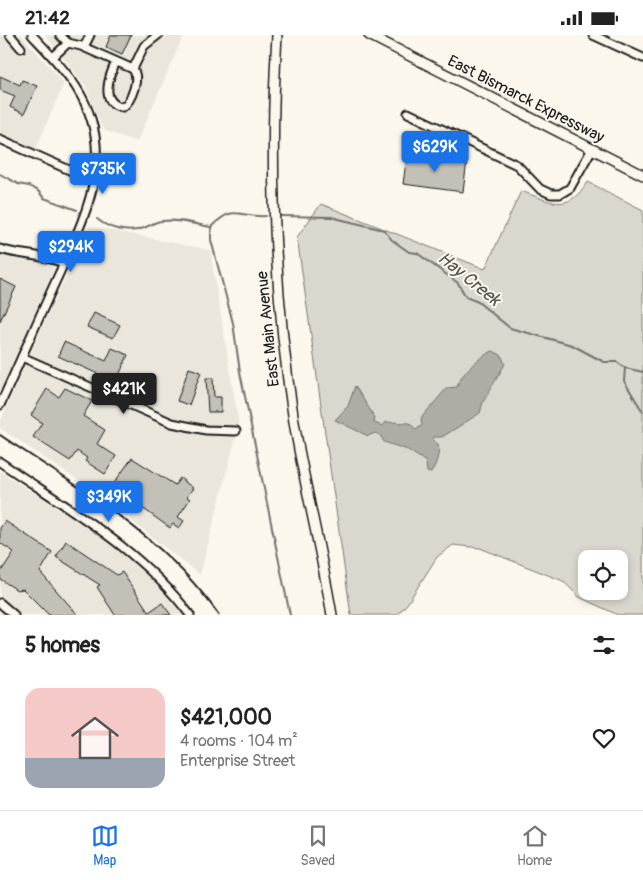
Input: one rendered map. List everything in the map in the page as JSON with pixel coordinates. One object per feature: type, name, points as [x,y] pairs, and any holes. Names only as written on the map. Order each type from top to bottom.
[{"type":"main road","name":"East Main Avenue","points":[[277,35],[272,170],[278,295],[294,422],[332,615]]},
{"type":"main road","name":"East Bismarck Expressway","points":[[369,35],[643,175]]},
{"type":"street","points":[[10,35],[21,48]]},
{"type":"street","points":[[0,405],[84,217],[95,179],[96,150],[88,110],[77,89],[53,57],[32,35]]},
{"type":"street","points":[[60,35],[68,43],[84,47],[133,69]]},
{"type":"street","points":[[84,47],[90,35]]},
{"type":"street","points":[[116,62],[107,86],[109,97],[117,106],[123,107],[129,101],[136,78],[133,69],[144,46],[158,35]]},
{"type":"street","points":[[593,35],[643,58]]},
{"type":"street","points":[[53,57],[68,43]]},
{"type":"street","points":[[408,113],[517,165],[540,189],[551,194],[560,193],[570,188],[592,149]]},
{"type":"street","points":[[0,139],[85,177],[95,179]]},
{"type":"street","points":[[0,249],[13,254],[46,257],[63,263]]},
{"type":"street","points":[[22,357],[172,423],[206,430],[236,431]]},
{"type":"street","points":[[0,462],[132,554],[160,580],[190,615]]},
{"type":"street","points":[[0,603],[14,615]]},
{"type":"shaded area","points":[[0,35],[21,35],[64,83],[32,158],[0,143]]},
{"type":"shaded area","points":[[45,35],[184,35],[137,142],[103,130],[85,85]]},
{"type":"shaded area","points":[[588,182],[643,210],[643,615],[618,615],[586,600],[628,600],[628,550],[578,550],[578,596],[563,581],[480,548],[453,545],[437,557],[407,604],[397,615],[351,615],[297,237],[321,204],[485,269],[521,191],[558,203],[572,199]]},
{"type":"shaded area","points":[[89,226],[210,250],[239,425],[200,575],[99,495],[0,428],[0,422],[29,356]]},
{"type":"shaded area","points":[[0,245],[54,269],[0,391]]},
{"type":"shaded area","points":[[493,351],[501,355],[505,364],[483,402],[480,413],[442,437],[434,437],[433,439],[438,444],[438,456],[431,473],[427,472],[426,462],[408,450],[384,442],[380,435],[375,433],[368,436],[335,420],[348,406],[355,386],[375,418],[374,423],[383,426],[386,422],[410,423],[416,430],[422,425],[421,418],[447,388],[457,387],[462,376],[472,366],[482,357]]},
{"type":"shaded area","points":[[0,471],[91,530],[139,565],[183,615],[0,615]]},
{"type":"building","points":[[111,35],[131,35],[122,54],[106,47]]},
{"type":"building","points":[[0,76],[20,85],[22,80],[37,86],[24,114],[10,107],[15,96],[0,90]]},
{"type":"building","points":[[407,154],[467,161],[463,192],[403,184]]},
{"type":"building","points":[[0,279],[16,287],[0,321]]},
{"type":"building","points":[[94,313],[120,325],[113,338],[87,327]]},
{"type":"building","points":[[64,342],[106,361],[112,348],[128,355],[116,382],[58,356]]},
{"type":"building","points":[[189,368],[201,372],[189,405],[177,401]]},
{"type":"building","points":[[206,378],[213,378],[214,397],[221,397],[221,412],[208,412]]},
{"type":"building","points":[[65,388],[92,401],[83,416],[105,430],[97,444],[116,456],[105,474],[85,461],[87,458],[77,451],[70,461],[33,437],[42,423],[31,415],[47,389],[59,397]]},
{"type":"building","points":[[132,458],[175,485],[180,478],[193,488],[187,497],[190,499],[178,517],[184,521],[179,528],[173,524],[170,528],[112,486]]},
{"type":"building","points":[[5,521],[52,552],[40,572],[78,615],[49,615],[23,589],[17,590],[0,579],[0,573],[14,552],[0,543],[0,528]]},
{"type":"building","points":[[66,541],[117,575],[122,572],[149,612],[162,603],[171,615],[115,615],[97,587],[100,585],[56,557]]},
{"type":"waterway","name":"Hay Creek","points":[[0,174],[18,184],[29,186],[38,191],[44,198],[77,210]]},
{"type":"waterway","name":"Hay Creek","points":[[97,219],[113,228],[132,231],[159,221],[180,221],[211,227],[231,213],[266,216]]},
{"type":"waterway","name":"Hay Creek","points":[[281,216],[331,217],[384,230],[392,240],[409,252],[417,253],[458,283],[466,297],[478,302],[510,328],[572,345],[604,362],[617,362],[625,368],[643,372]]},
{"type":"waterway","points":[[211,227],[211,240],[233,323],[240,372],[290,615]]},
{"type":"waterway","points":[[625,368],[624,381],[643,412]]},
{"type":"railway","points":[[0,435],[119,515],[146,537],[197,587],[219,615]]}]
